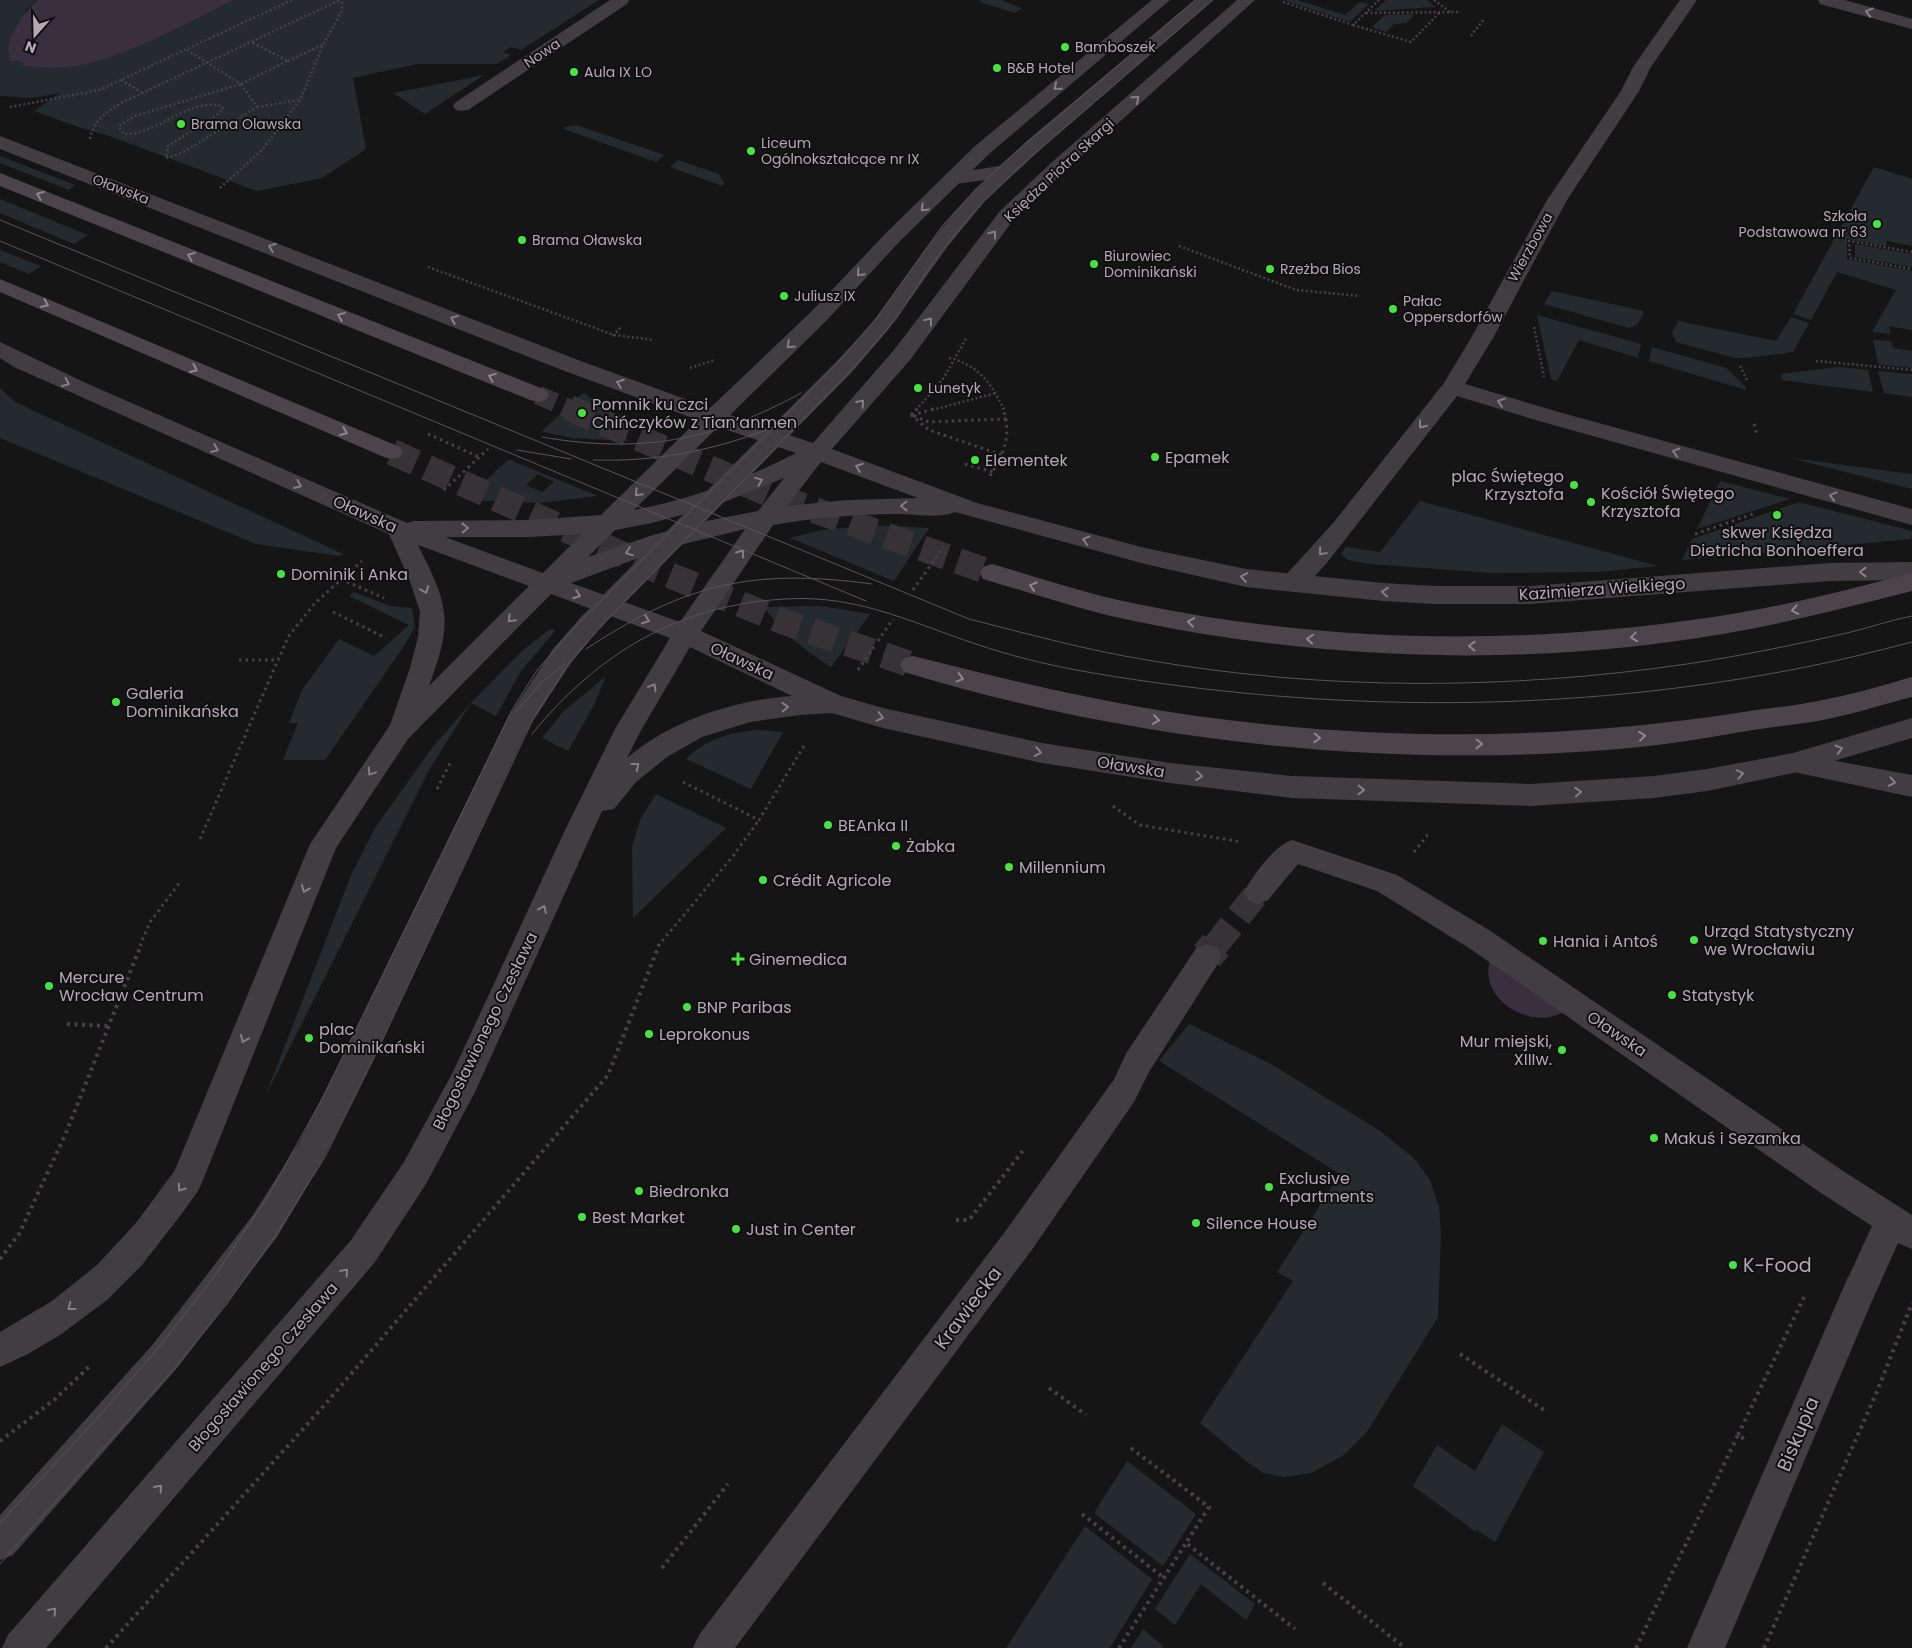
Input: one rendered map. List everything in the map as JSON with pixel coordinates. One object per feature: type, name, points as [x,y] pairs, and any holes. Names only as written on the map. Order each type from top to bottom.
[{"type":"main road","points":[[0,179],[538,395]]},
{"type":"main road","points":[[0,285],[392,452]]},
{"type":"main road","points":[[992,573],[1052,591],[1138,613],[1239,630],[1334,641],[1488,647],[1583,643],[1662,633],[1842,601],[1912,582]]},
{"type":"main road","points":[[913,665],[1030,696],[1161,720],[1254,733],[1397,743],[1493,744],[1629,738],[1823,711],[1912,687]]},
{"type":"street","name":"Nowa","points":[[462,106],[621,0]]},
{"type":"street","points":[[0,1350],[20,1341],[68,1310],[120,1265],[154,1225],[187,1180],[324,844],[399,732],[667,463],[819,316],[894,237],[982,150],[1162,0]]},
{"type":"street","points":[[0,1542],[166,1355],[265,1226],[311,1151],[359,1056],[516,726],[562,656],[608,606],[775,438],[881,325],[941,242],[978,198],[1205,0]]},
{"type":"street","name":"Księdza Piotra Skargi","points":[[765,518],[817,452],[902,355],[1007,216],[1058,167],[1247,0]]},
{"type":"street","name":"Wierzbowa","points":[[1293,583],[1342,528],[1452,387],[1482,338],[1506,289],[1557,200],[1630,91],[1642,67],[1689,0]]},
{"type":"street","points":[[1826,0],[1912,24]]},
{"type":"street","name":"Oławska","points":[[0,142],[570,365],[715,418],[817,452],[970,509],[1145,556],[1246,578],[1293,583]]},
{"type":"street","points":[[954,178],[1007,171]]},
{"type":"street","name":"Oławska","points":[[0,349],[22,362],[80,389],[399,530],[685,634],[833,704],[883,718],[1042,752],[1170,773],[1292,787],[1530,795],[1654,787],[1707,780],[1793,763]]},
{"type":"street","points":[[1452,387],[1547,416],[1912,517]]},
{"type":"street","points":[[399,732],[422,670],[430,636],[432,614],[427,597],[399,530],[574,526],[610,522],[679,509],[714,499],[771,477],[817,452]]},
{"type":"street","points":[[546,584],[614,557],[676,538],[765,518],[805,512],[874,507],[970,509]]},
{"type":"street","name":"Błogosławionego Czesława","points":[[21,1648],[363,1251],[393,1207],[415,1173],[464,1082],[580,828],[628,729],[685,634],[765,518]]},
{"type":"street","name":"Kazimierza Wielkiego","points":[[1293,583],[1434,596],[1530,595],[1830,572],[1912,571]]},
{"type":"street","points":[[580,828],[626,774],[652,754],[685,734],[719,719],[771,708],[833,704]]},
{"type":"street","points":[[1793,763],[1912,728]]},
{"type":"street","points":[[1793,763],[1912,786]]},
{"type":"street","points":[[1258,892],[1301,853]]},
{"type":"street","name":"Oławska","points":[[1301,853],[1387,883],[1479,940],[1832,1182],[1902,1226]]},
{"type":"street","name":"Krawiecka","points":[[712,1648],[1019,1240],[1123,1092],[1138,1062],[1207,956]]},
{"type":"street","name":"Biskupia","points":[[1706,1648],[1860,1289],[1902,1226]]},
{"type":"path","points":[[8,108],[99,90],[292,0]]},
{"type":"path","points":[[90,140],[92,126],[100,116],[142,93],[340,0],[342,11],[323,45],[300,100],[262,150],[219,189]]},
{"type":"path","points":[[1276,0],[1411,42],[1440,12]]},
{"type":"path","points":[[1352,25],[1379,0]]},
{"type":"path","points":[[1434,0],[1450,12]]},
{"type":"path","points":[[1366,13],[1461,12]]},
{"type":"path","points":[[1471,36],[1484,19]]},
{"type":"path","points":[[250,42],[288,61]]},
{"type":"path","points":[[300,100],[257,107],[182,153],[166,158],[168,146],[218,114],[223,110],[222,106],[217,104],[201,105],[141,134],[124,134],[120,128],[123,122],[135,116],[240,84],[323,45]]},
{"type":"path","points":[[188,50],[240,84],[257,107]]},
{"type":"path","points":[[121,80],[142,93]]},
{"type":"path","points":[[1912,252],[1849,242],[1850,258],[1912,269]]},
{"type":"path","points":[[1179,246],[1296,290],[1360,296]]},
{"type":"path","points":[[1533,324],[1545,385]]},
{"type":"path","points":[[621,327],[614,335],[654,340]]},
{"type":"path","points":[[958,358],[977,371],[996,392],[1007,419],[1008,435],[1002,455],[990,477]]},
{"type":"path","points":[[1816,361],[1912,370]]},
{"type":"path","points":[[1740,366],[1748,382]]},
{"type":"path","points":[[911,415],[921,406],[949,369]]},
{"type":"path","points":[[911,415],[996,392]]},
{"type":"path","points":[[911,415],[929,422],[1007,419]]},
{"type":"path","points":[[911,415],[929,430],[1002,455]]},
{"type":"path","points":[[1754,424],[1758,441]]},
{"type":"path","points":[[438,496],[488,449]]},
{"type":"path","points":[[1695,534],[1758,512]]},
{"type":"path","points":[[913,590],[944,546]]},
{"type":"path","points":[[200,839],[288,637],[315,603],[362,562]]},
{"type":"path","points":[[341,579],[383,598]]},
{"type":"path","points":[[333,612],[392,641]]},
{"type":"path","points":[[239,660],[279,660]]},
{"type":"path","points":[[106,1648],[321,1409],[608,1075],[656,947],[733,856],[759,820],[793,764]]},
{"type":"path","points":[[680,780],[759,820]]},
{"type":"path","points":[[1140,825],[1301,853]]},
{"type":"path","points":[[1387,883],[1431,831]]},
{"type":"path","points":[[0,1258],[19,1234],[66,1133],[150,922],[181,880]]},
{"type":"path","points":[[67,1024],[109,1026]]},
{"type":"path","points":[[1738,1434],[1806,1293]]},
{"type":"path","points":[[1764,1648],[1878,1389],[1912,1303]]},
{"type":"path","points":[[1460,1354],[1544,1410]]},
{"type":"path","points":[[1049,1388],[1086,1415]]},
{"type":"path","points":[[1119,1648],[1209,1507],[1131,1448]]},
{"type":"path","points":[[1636,1648],[1733,1448]]},
{"type":"path","points":[[662,1568],[728,1484]]},
{"type":"path","points":[[1082,1514],[1164,1578]]},
{"type":"path","points":[[1186,1543],[1295,1629]]},
{"type":"path","points":[[1323,1582],[1405,1648]]},
{"type":"shaded area","points":[[0,0],[38,0],[26,10],[17,60],[25,64],[23,66],[68,67],[93,62],[120,53],[234,0],[599,0],[521,50],[511,47],[503,52],[511,55],[497,64],[417,64],[353,78],[366,149],[322,178],[257,191],[109,136],[34,111],[60,93],[33,98],[0,96]]},
{"type":"shaded area","points":[[38,0],[234,0],[174,30],[107,58],[61,68],[21,66],[24,64],[17,60],[12,62],[9,55],[11,38],[20,21]]},
{"type":"shaded area","points":[[981,0],[1003,0],[1022,8],[1015,13],[979,2]]},
{"type":"shaded area","points":[[1287,0],[1297,0],[1345,15],[1360,2],[1369,4],[1350,22]]},
{"type":"shaded area","points":[[1386,0],[1427,0],[1435,7],[1374,11]]},
{"type":"shaded area","points":[[1385,15],[1414,15],[1406,23],[1394,24],[1386,32],[1372,27]]},
{"type":"shaded area","points":[[484,75],[425,114],[393,93]]},
{"type":"shaded area","points":[[576,125],[665,155],[656,162],[564,129],[564,127]]},
{"type":"shaded area","points":[[0,156],[75,185],[69,190],[0,163]]},
{"type":"shaded area","points":[[678,160],[719,174],[724,183],[722,186],[670,167]]},
{"type":"shaded area","name":"Szkoła Podstawowa nr 63","points":[[1874,167],[1912,179],[1912,246],[1887,241],[1886,246],[1847,239],[1847,259],[1912,271],[1912,330],[1889,326],[1890,334],[1872,332],[1896,290],[1837,272],[1811,320],[1793,314]]},
{"type":"shaded area","points":[[0,199],[88,235],[74,244],[0,213]]},
{"type":"shaded area","points":[[1855,244],[1912,254],[1912,267],[1855,257]]},
{"type":"shaded area","points":[[0,250],[41,266],[29,274],[0,262]]},
{"type":"shaded area","points":[[1552,291],[1644,311],[1638,324],[1629,328],[1544,304]]},
{"type":"shaded area","points":[[1537,315],[1641,344],[1638,358],[1579,340],[1557,381],[1551,379]]},
{"type":"shaded area","points":[[1791,317],[1809,323],[1793,352],[1735,358],[1676,342],[1672,333],[1678,321],[1776,341]]},
{"type":"shaded area","points":[[1873,340],[1891,341],[1893,348],[1912,351],[1912,368],[1878,363]]},
{"type":"shaded area","points":[[1652,347],[1726,368],[1746,387],[1746,390],[1649,361]]},
{"type":"shaded area","points":[[1839,367],[1868,370],[1873,392],[1782,380],[1781,374]]},
{"type":"shaded area","points":[[1878,371],[1912,374],[1912,397],[1884,393]]},
{"type":"shaded area","points":[[0,388],[15,402],[343,554],[339,556],[256,544],[0,438]]},
{"type":"shaded area","points":[[583,393],[596,401],[617,421],[626,435],[627,441],[573,438],[542,431]]},
{"type":"shaded area","points":[[1791,458],[1912,474],[1912,489]]},
{"type":"shaded area","points":[[508,460],[598,496],[540,503],[464,500]],"holes":[[[538,474],[554,482],[542,492],[526,485]]]},
{"type":"shaded area","points":[[1720,481],[1790,499],[1697,529]]},
{"type":"shaded area","points":[[1420,501],[1658,566],[1598,572],[1492,573],[1370,564],[1348,560],[1341,554],[1346,547],[1380,552]]},
{"type":"shaded area","name":"skwer Księdza Dietricha Bonhoeffera","points":[[1799,502],[1912,531],[1911,539],[1682,560],[1692,539]]},
{"type":"shaded area","points":[[873,525],[929,528],[894,581],[790,538],[822,530]]},
{"type":"shaded area","points":[[354,592],[390,606],[412,608],[415,627],[404,646],[325,760],[283,760],[298,723],[289,723],[302,690],[339,639],[374,656],[409,625],[349,596]]},
{"type":"shaded area","points":[[821,606],[870,614],[831,667],[794,640],[778,625],[764,607]]},
{"type":"shaded area","points":[[554,629],[555,631],[521,671],[496,716],[471,703],[523,650],[549,630]]},
{"type":"shaded area","points":[[606,676],[594,705],[568,751],[542,738],[563,712]]},
{"type":"shaded area","points":[[471,703],[429,770],[265,1097],[351,875],[375,828],[432,748]]},
{"type":"shaded area","points":[[758,730],[783,732],[751,789],[686,759],[711,741],[728,735]]},
{"type":"shaded area","points":[[656,794],[726,828],[633,918],[632,847],[640,820]]},
{"type":"shaded area","points":[[1493,953],[1567,1010],[1553,1016],[1538,1017],[1522,1014],[1509,1007],[1498,997],[1490,984],[1488,969]]},
{"type":"shaded area","points":[[1189,1024],[1271,1064],[1380,1131],[1413,1157],[1430,1180],[1439,1207],[1441,1233],[1438,1317],[1367,1432],[1344,1455],[1311,1473],[1284,1477],[1264,1473],[1250,1464],[1200,1423],[1293,1281],[1277,1272],[1340,1174],[1159,1061]]},
{"type":"shaded area","points":[[1502,1424],[1544,1452],[1495,1542],[1477,1530],[1476,1532],[1413,1486],[1437,1445],[1475,1471]]},
{"type":"shaded area","points":[[1127,1461],[1196,1514],[1163,1566],[1094,1513]]},
{"type":"shaded area","points":[[1085,1526],[1152,1579],[1110,1648],[1006,1648]]},
{"type":"shaded area","points":[[1190,1554],[1255,1604],[1246,1620],[1201,1584],[1175,1625],[1155,1609]]},
{"type":"shaded area","points":[[1143,1629],[1163,1646],[1162,1648],[1131,1648]]},
{"type":"tunnel","points":[[538,395],[572,410]]},
{"type":"tunnel","points":[[569,408],[769,494],[992,573]]},
{"type":"tunnel","points":[[392,452],[657,570],[787,623],[913,665]]},
{"type":"tunnel","points":[[1215,946],[1258,892]]},
{"type":"tunnel","points":[[1207,956],[1216,945]]},
{"type":"tram line","points":[[695,506],[833,368],[875,320],[943,225],[976,189],[1009,158],[1195,0]]},
{"type":"tram line","points":[[711,513],[844,378],[896,319],[930,267],[955,234],[984,201],[1018,168],[1213,0]]},
{"type":"tram line","points":[[0,220],[695,506]]},
{"type":"tram line","points":[[0,241],[679,523]]},
{"type":"tram line","points":[[542,437],[612,444],[676,439],[738,423],[801,393]]},
{"type":"tram line","points":[[593,460],[638,459],[682,454],[747,437],[769,429]]},
{"type":"tram line","points":[[517,450],[571,459]]},
{"type":"tram line","points":[[679,523],[695,506]]},
{"type":"tram line","points":[[695,506],[711,513]]},
{"type":"tram line","points":[[695,530],[711,513]]},
{"type":"tram line","points":[[711,513],[969,619],[1057,641],[1147,660],[1281,677],[1349,682],[1417,683],[1552,679],[1620,673],[1747,654],[1855,631],[1912,616]]},
{"type":"tram line","points":[[0,1523],[101,1414],[159,1347],[216,1274],[268,1196],[322,1099],[512,710],[537,670],[575,627],[679,523]]},
{"type":"tram line","points":[[679,523],[695,530]]},
{"type":"tram line","points":[[0,1564],[179,1363],[226,1305],[278,1232],[325,1157],[374,1058],[534,717],[571,660],[620,606],[695,530]]},
{"type":"tram line","points":[[695,530],[812,579]]},
{"type":"tram line","points":[[586,649],[656,609],[689,595],[722,586],[756,580],[812,579]]},
{"type":"tram line","points":[[812,579],[872,584]]},
{"type":"tram line","points":[[812,579],[866,601]]},
{"type":"tram line","points":[[532,734],[585,679],[614,657],[644,638],[676,623],[710,611],[746,603],[785,599],[839,601],[889,613],[1001,652],[1093,673],[1271,696],[1360,701],[1450,703],[1539,700],[1629,693],[1718,682],[1806,667],[1912,642]]},
{"type":"tram line","points":[[516,712],[542,682],[566,663]]},
{"type":"place","name":"Bamboszek","points":[[1065,47]]},
{"type":"place","name":"B&B Hotel","points":[[997,68]]},
{"type":"place","name":"Aula IX LO","points":[[574,72]]},
{"type":"place","name":"Brama Olawska","points":[[181,124]]},
{"type":"place","name":"Liceum Ogólnokształcące nr IX","points":[[751,151]]},
{"type":"place","name":"Szkoła Podstawowa nr 63","points":[[1877,224]]},
{"type":"place","name":"Brama Oławska","points":[[522,240]]},
{"type":"place","name":"Biurowiec Dominikański","points":[[1094,264]]},
{"type":"place","name":"Rzeżba Bios","points":[[1270,269]]},
{"type":"place","name":"Juliusz IX","points":[[784,296]]},
{"type":"place","name":"Pałac Oppersdorfów","points":[[1393,309]]},
{"type":"place","name":"Lunetyk","points":[[918,388]]},
{"type":"place","name":"Pomnik ku czci Chińczyków z Tian’anmen","points":[[582,413]]},
{"type":"place","name":"Epamek","points":[[1155,457]]},
{"type":"place","name":"Elementek","points":[[975,460]]},
{"type":"place","name":"plac Świętego Krzysztofa","points":[[1574,485]]},
{"type":"place","name":"Kościół Świętego Krzysztofa","points":[[1591,502]]},
{"type":"place","name":"skwer Księdza Dietricha Bonhoeffera","points":[[1777,515]]},
{"type":"place","name":"Dominik i Anka","points":[[281,574]]},
{"type":"place","name":"Galeria Dominikańska","points":[[116,702]]},
{"type":"place","name":"BEAnka II","points":[[828,825]]},
{"type":"place","name":"Żabka","points":[[896,846]]},
{"type":"place","name":"Millennium","points":[[1009,867]]},
{"type":"place","name":"Crédit Agricole","points":[[763,880]]},
{"type":"place","name":"Urząd Statystyczny we Wrocławiu","points":[[1694,940]]},
{"type":"place","name":"Hania i Antoś","points":[[1543,941]]},
{"type":"place","name":"Ginemedica","points":[[738,959]]},
{"type":"place","name":"Mercure Wrocław Centrum","points":[[49,986]]},
{"type":"place","name":"Statystyk","points":[[1672,995]]},
{"type":"place","name":"BNP Paribas","points":[[687,1007]]},
{"type":"place","name":"Leprokonus","points":[[649,1034]]},
{"type":"place","name":"plac Dominikański","points":[[309,1038]]},
{"type":"place","name":"Mur miejski, XIIIw.","points":[[1562,1050]]},
{"type":"place","name":"Makuś i Sezamka","points":[[1654,1138]]},
{"type":"place","name":"Exclusive Apartments","points":[[1269,1187]]},
{"type":"place","name":"Biedronka","points":[[639,1191]]},
{"type":"place","name":"Best Market","points":[[582,1217]]},
{"type":"place","name":"Silence House","points":[[1196,1223]]},
{"type":"place","name":"Just in Center","points":[[736,1229]]},
{"type":"place","name":"K-Food","points":[[1733,1265]]}]
